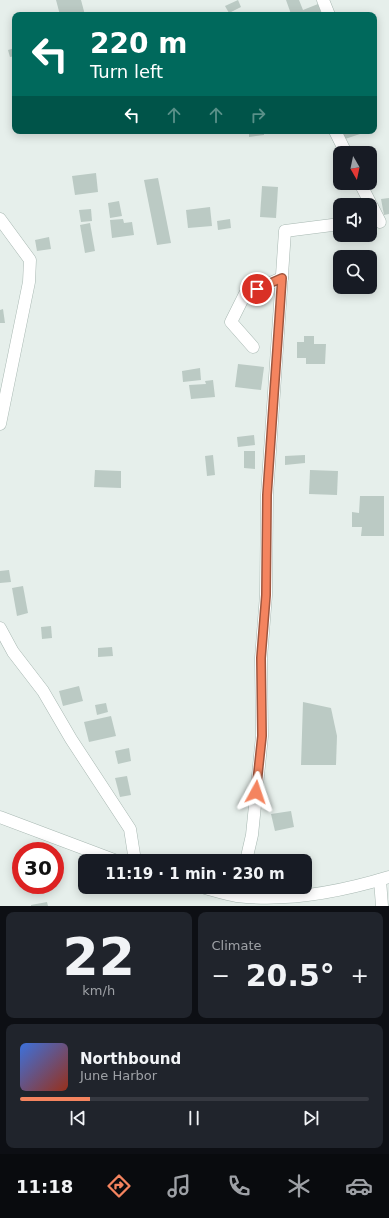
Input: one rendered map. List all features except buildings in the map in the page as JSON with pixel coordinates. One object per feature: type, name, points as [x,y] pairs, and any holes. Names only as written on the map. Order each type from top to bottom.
[{"type":"street","points":[[323,0],[328,12]]},
{"type":"street","points":[[336,134],[342,146]]},
{"type":"street","points":[[364,190],[380,222]]},
{"type":"street","points":[[0,219],[30,260],[29,282],[0,424]]},
{"type":"street","points":[[248,854],[252,835],[262,736],[261,658],[266,595],[267,495],[285,231],[333,225]]},
{"type":"street","points":[[253,347],[231,322],[245,294],[282,278]]},
{"type":"street","points":[[0,628],[14,652],[43,691],[71,739],[130,829],[134,854]]},
{"type":"street","points":[[0,817],[98,854]]},
{"type":"street","points":[[254,894],[295,902],[385,878],[382,906]]},
{"type":"route","points":[[256,792],[262,736],[261,658],[266,595],[267,495],[282,278],[257,289]]}]
